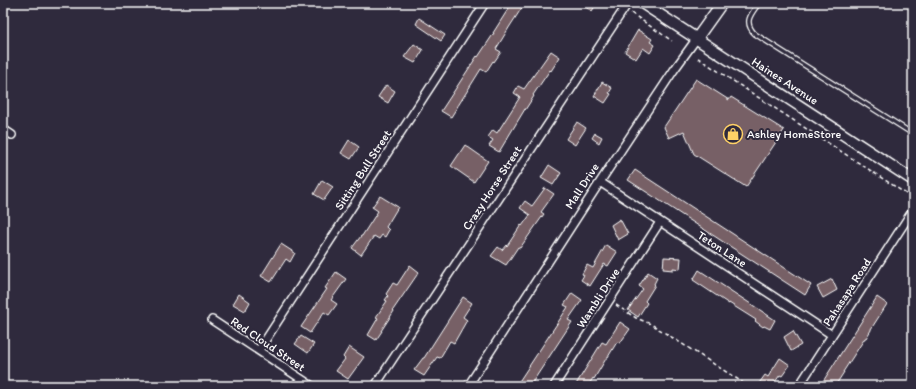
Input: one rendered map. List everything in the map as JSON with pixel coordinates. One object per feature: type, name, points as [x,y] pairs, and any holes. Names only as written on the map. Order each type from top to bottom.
[{"type":"main road","name":"Haines Avenue","points":[[642,3],[913,180]]},
{"type":"main road","name":"Mall Drive","points":[[697,38],[722,3]]},
{"type":"street","name":"Sitting Bull Street","points":[[259,350],[485,3]]},
{"type":"street","name":"Crazy Horse Street","points":[[375,386],[628,3]]},
{"type":"street","name":"Mall Drive","points":[[468,386],[600,182],[697,38]]},
{"type":"street","points":[[3,129],[12,135]]},
{"type":"street","name":"Teton Lane","points":[[600,182],[832,335]]},
{"type":"street","name":"Pahasapa Road","points":[[800,386],[913,210]]},
{"type":"street","name":"Wambli Drive","points":[[554,386],[660,222]]},
{"type":"street","name":"Red Cloud Street","points":[[212,320],[312,386]]},
{"type":"lane","points":[[759,3],[749,21],[750,29],[754,34],[913,134]]},
{"type":"path","points":[[631,13],[672,41]]},
{"type":"path","points":[[698,58],[911,196]]},
{"type":"path","points":[[610,301],[636,318],[651,324],[746,386]]},
{"type":"building","points":[[512,3],[518,3],[523,6],[496,49],[501,52],[486,72],[481,69],[451,117],[441,111],[494,33]]},
{"type":"building","points":[[579,3],[597,3],[592,11]]},
{"type":"building","points":[[419,18],[445,35],[441,41],[416,24]]},
{"type":"building","points":[[638,30],[652,39],[650,42],[655,45],[650,53],[643,48],[636,59],[625,52]]},
{"type":"building","points":[[414,44],[423,50],[415,63],[404,57]]},
{"type":"building","points":[[551,51],[560,57],[533,95],[534,96],[499,152],[489,146],[493,140],[488,137],[493,130],[497,133],[520,97],[514,93],[518,86],[524,89]]},
{"type":"building","name":"Ashley HomeStore","points":[[696,79],[729,100],[731,97],[784,130],[746,187],[694,154],[684,131],[669,138],[664,127]]},
{"type":"building","points":[[602,82],[612,88],[609,93],[611,94],[605,103],[594,96]]},
{"type":"building","points":[[386,85],[395,91],[388,103],[378,97]]},
{"type":"building","points":[[577,122],[586,128],[575,145],[566,139]]},
{"type":"building","points":[[595,133],[602,137],[599,143],[592,138]]},
{"type":"building","points":[[349,140],[359,147],[351,159],[341,153]]},
{"type":"building","points":[[465,145],[488,161],[474,182],[451,166]]},
{"type":"building","points":[[549,165],[561,173],[553,185],[541,178]]},
{"type":"building","points":[[635,170],[811,285],[805,295],[628,180]]},
{"type":"building","points":[[322,180],[333,187],[324,200],[314,194]]},
{"type":"building","points":[[545,188],[554,194],[541,212],[544,214],[520,248],[518,247],[506,265],[491,256],[498,247],[502,250],[506,245],[507,246],[521,225],[522,226],[530,215],[520,208],[525,201],[532,206]]},
{"type":"building","points":[[380,196],[398,207],[386,227],[389,230],[385,237],[382,235],[379,239],[374,236],[361,255],[352,248],[362,236],[378,211],[372,207]]},
{"type":"building","points":[[620,219],[628,234],[618,240],[611,225]]},
{"type":"building","points":[[281,244],[295,253],[290,262],[286,259],[271,282],[261,276]]},
{"type":"building","points":[[606,245],[617,252],[608,266],[604,264],[590,286],[581,280],[584,275],[582,274],[587,265],[593,268]]},
{"type":"building","points":[[664,257],[681,258],[680,269],[663,269]]},
{"type":"building","points":[[410,265],[419,272],[393,310],[394,311],[376,340],[368,335],[378,318],[376,317],[387,301],[385,300],[388,296],[386,294],[393,283],[397,285]]},
{"type":"building","points":[[699,270],[775,320],[770,329],[764,326],[763,327],[755,321],[756,320],[693,280]]},
{"type":"building","points":[[336,272],[346,279],[331,300],[337,304],[329,315],[324,312],[310,333],[301,327],[327,289],[325,288]]},
{"type":"building","points":[[648,272],[657,278],[654,284],[655,285],[645,301],[647,303],[638,317],[628,310],[643,289],[639,286]]},
{"type":"building","points":[[832,279],[837,290],[823,298],[817,287]]},
{"type":"building","points":[[572,293],[582,300],[568,320],[572,322],[530,386],[516,386],[568,307],[564,305]]},
{"type":"building","points":[[239,294],[250,302],[245,311],[233,304]]},
{"type":"building","points":[[463,297],[472,303],[463,317],[467,320],[454,343],[450,341],[440,358],[437,357],[424,376],[414,370],[424,358]]},
{"type":"building","points":[[877,297],[887,304],[866,338],[835,386],[820,386]]},
{"type":"building","points":[[620,322],[630,329],[620,343],[617,342],[588,386],[575,386],[602,342],[606,344]]},
{"type":"building","points":[[793,331],[801,345],[791,351],[784,337]]},
{"type":"building","points":[[301,336],[314,344],[308,353],[295,344]]},
{"type":"building","points":[[349,347],[364,357],[348,379],[336,371],[345,359],[343,357]]},
{"type":"building","points":[[780,358],[790,365],[782,376],[780,375],[772,386],[757,386],[765,375],[768,377]]},
{"type":"place","name":"Ashley HomeStore","points":[[733,134]]}]
